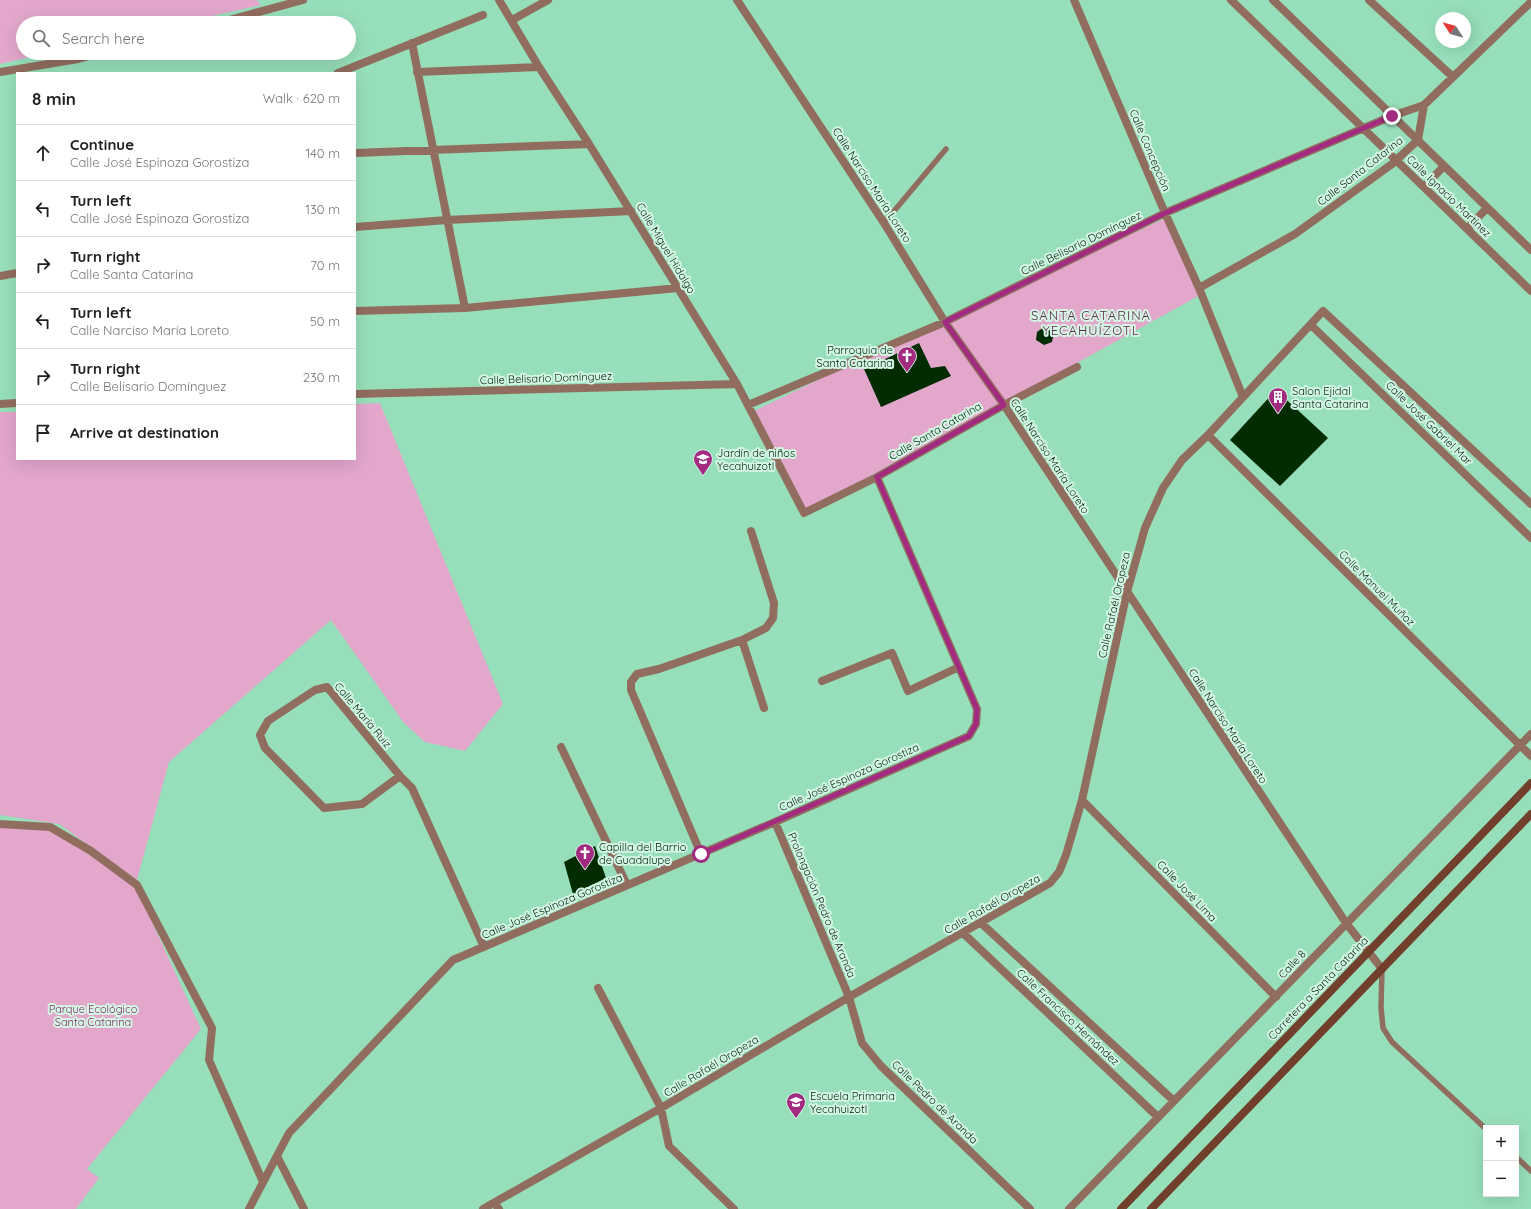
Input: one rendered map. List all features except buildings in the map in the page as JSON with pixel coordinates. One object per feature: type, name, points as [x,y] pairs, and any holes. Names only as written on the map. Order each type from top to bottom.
[{"type":"main road","name":"Carretera a Santa Catarina","points":[[1122,1209],[1531,783]]},
{"type":"main road","points":[[1151,1209],[1531,814]]},
{"type":"street","points":[[244,16],[304,0]]},
{"type":"street","name":"Calle Miguel Hidalgo","points":[[499,0],[539,67],[631,211],[737,384],[804,513]]},
{"type":"street","points":[[512,20],[548,0]]},
{"type":"street","name":"Calle Narciso María Loreto","points":[[737,0],[884,222],[945,322],[1004,405],[1346,923],[1382,969]]},
{"type":"street","name":"Calle Concepción","points":[[1074,0],[1165,213],[1199,288],[1242,397]]},
{"type":"street","name":"Calle Ignacio Martínez","points":[[1231,0],[1531,291]]},
{"type":"street","name":"Calle Ignacio Martínez","points":[[1273,0],[1531,250]]},
{"type":"street","points":[[1369,0],[1453,76]]},
{"type":"street","points":[[1424,105],[1531,2]]},
{"type":"street","points":[[341,72],[483,15]]},
{"type":"street","points":[[412,44],[464,308]]},
{"type":"street","points":[[0,72],[72,60]]},
{"type":"street","points":[[418,72],[539,67]]},
{"type":"street","name":"Calle Belisario Domínguez","points":[[748,405],[945,322],[1165,213],[1363,128],[1424,105]]},
{"type":"street","name":"Calle Santa Catarina","points":[[1199,288],[1295,234],[1396,160],[1418,140],[1424,105]]},
{"type":"street","points":[[356,153],[589,144]]},
{"type":"street","points":[[1424,187],[1444,166]]},
{"type":"street","points":[[1467,229],[1487,208]]},
{"type":"street","points":[[356,227],[447,220],[631,211]]},
{"type":"street","points":[[0,276],[16,273]]},
{"type":"street","points":[[356,311],[464,308],[678,288]]},
{"type":"street","name":"Calle Rafaél Oropeza","points":[[483,1209],[496,1206],[849,997],[1050,883],[1060,872],[1082,800],[1127,592],[1145,528],[1163,488],[1182,460],[1208,435],[1323,311]]},
{"type":"street","name":"Calle José Gabriel Mar","points":[[1323,311],[1531,504]]},
{"type":"street","name":"Calle José Gabriel Mar","points":[[1311,325],[1531,538]]},
{"type":"street","name":"Calle Santa Catarina","points":[[804,513],[877,477],[1004,405],[1077,367]]},
{"type":"street","name":"Calle Belisario Domínguez","points":[[356,394],[737,384]]},
{"type":"street","points":[[0,404],[16,403]]},
{"type":"street","name":"Calle Manuel Muñoz","points":[[1208,435],[1531,756]]},
{"type":"street","name":"Calle José Espinoza Gorostiza","points":[[249,1209],[289,1134],[453,960],[775,822],[969,736],[976,724],[977,709],[877,477]]},
{"type":"street","points":[[701,854],[631,690],[631,682],[637,674],[659,669],[742,640],[766,628],[773,618],[774,603],[751,531]]},
{"type":"street","points":[[742,640],[764,708]]},
{"type":"street","points":[[822,681],[892,652],[908,691],[959,667]]},
{"type":"street","name":"Calle María Ruiz","points":[[400,776],[362,804],[324,808],[265,748],[260,735],[268,721],[315,690],[327,688],[400,776],[412,788],[484,947]]},
{"type":"street","name":"Calle 8","points":[[1069,1209],[1531,734]]},
{"type":"street","points":[[561,747],[627,885]]},
{"type":"street","name":"Calle José Lima","points":[[1082,800],[1276,997]]},
{"type":"street","name":"Prolongación Pedro de Aranda","points":[[775,822],[849,997]]},
{"type":"street","points":[[0,824],[50,827],[92,851],[137,885],[212,1028],[209,1060],[264,1182]]},
{"type":"street","name":"Calle Francisco Hernández","points":[[981,923],[1174,1101]]},
{"type":"street","name":"Calle Francisco Hernández","points":[[963,933],[1158,1117]]},
{"type":"street","points":[[598,988],[661,1108],[669,1146],[734,1209]]},
{"type":"street","name":"Calle Pedro de Aranda","points":[[849,997],[862,1043],[881,1066],[1030,1209]]},
{"type":"street","points":[[277,1156],[304,1209]]},
{"type":"lane","points":[[884,222],[946,149]]},
{"type":"lane","points":[[1382,969],[1381,1007],[1383,1028],[1392,1042],[1483,1126]]},
{"type":"lane","points":[[1519,1160],[1531,1171]]},
{"type":"green space","points":[[0,0],[257,0],[261,5],[212,16],[16,16],[16,60],[17,60],[0,64]]},
{"type":"green space","points":[[1170,216],[1202,294],[1004,403],[948,319]]},
{"type":"green space","points":[[945,318],[1001,403],[804,513],[752,412]]},
{"type":"green space","points":[[380,403],[503,704],[465,751],[425,742],[404,723],[331,620],[169,762],[137,880],[59,824],[0,815],[0,412],[16,412],[16,460],[356,460],[356,404]]},
{"type":"green space","name":"Parque Ecológico Santa Catarina","points":[[0,825],[49,828],[91,853],[136,887],[201,1029],[87,1169],[99,1178],[76,1209],[0,1209]]},
{"type":"place","name":"Parroquia de Santa Catarina","points":[[907,373]]},
{"type":"place","name":"Salon Ejidal Santa Catarina","points":[[1278,414]]},
{"type":"place","name":"Jardín de niños Yecahuizotl","points":[[703,476]]},
{"type":"place","name":"Capilla del Barrio de Guadalupe","points":[[585,870]]},
{"type":"place","name":"Escuela Primaria Yecahuizotl","points":[[796,1119]]},
{"type":"district","name":"SANTA CATARINA YECAHUÍZOTL","points":[[1091,322]]},
{"type":"route","points":[[701,854],[969,736],[976,724],[977,709],[877,477],[1004,405],[945,322],[1165,213],[1392,116]]}]
